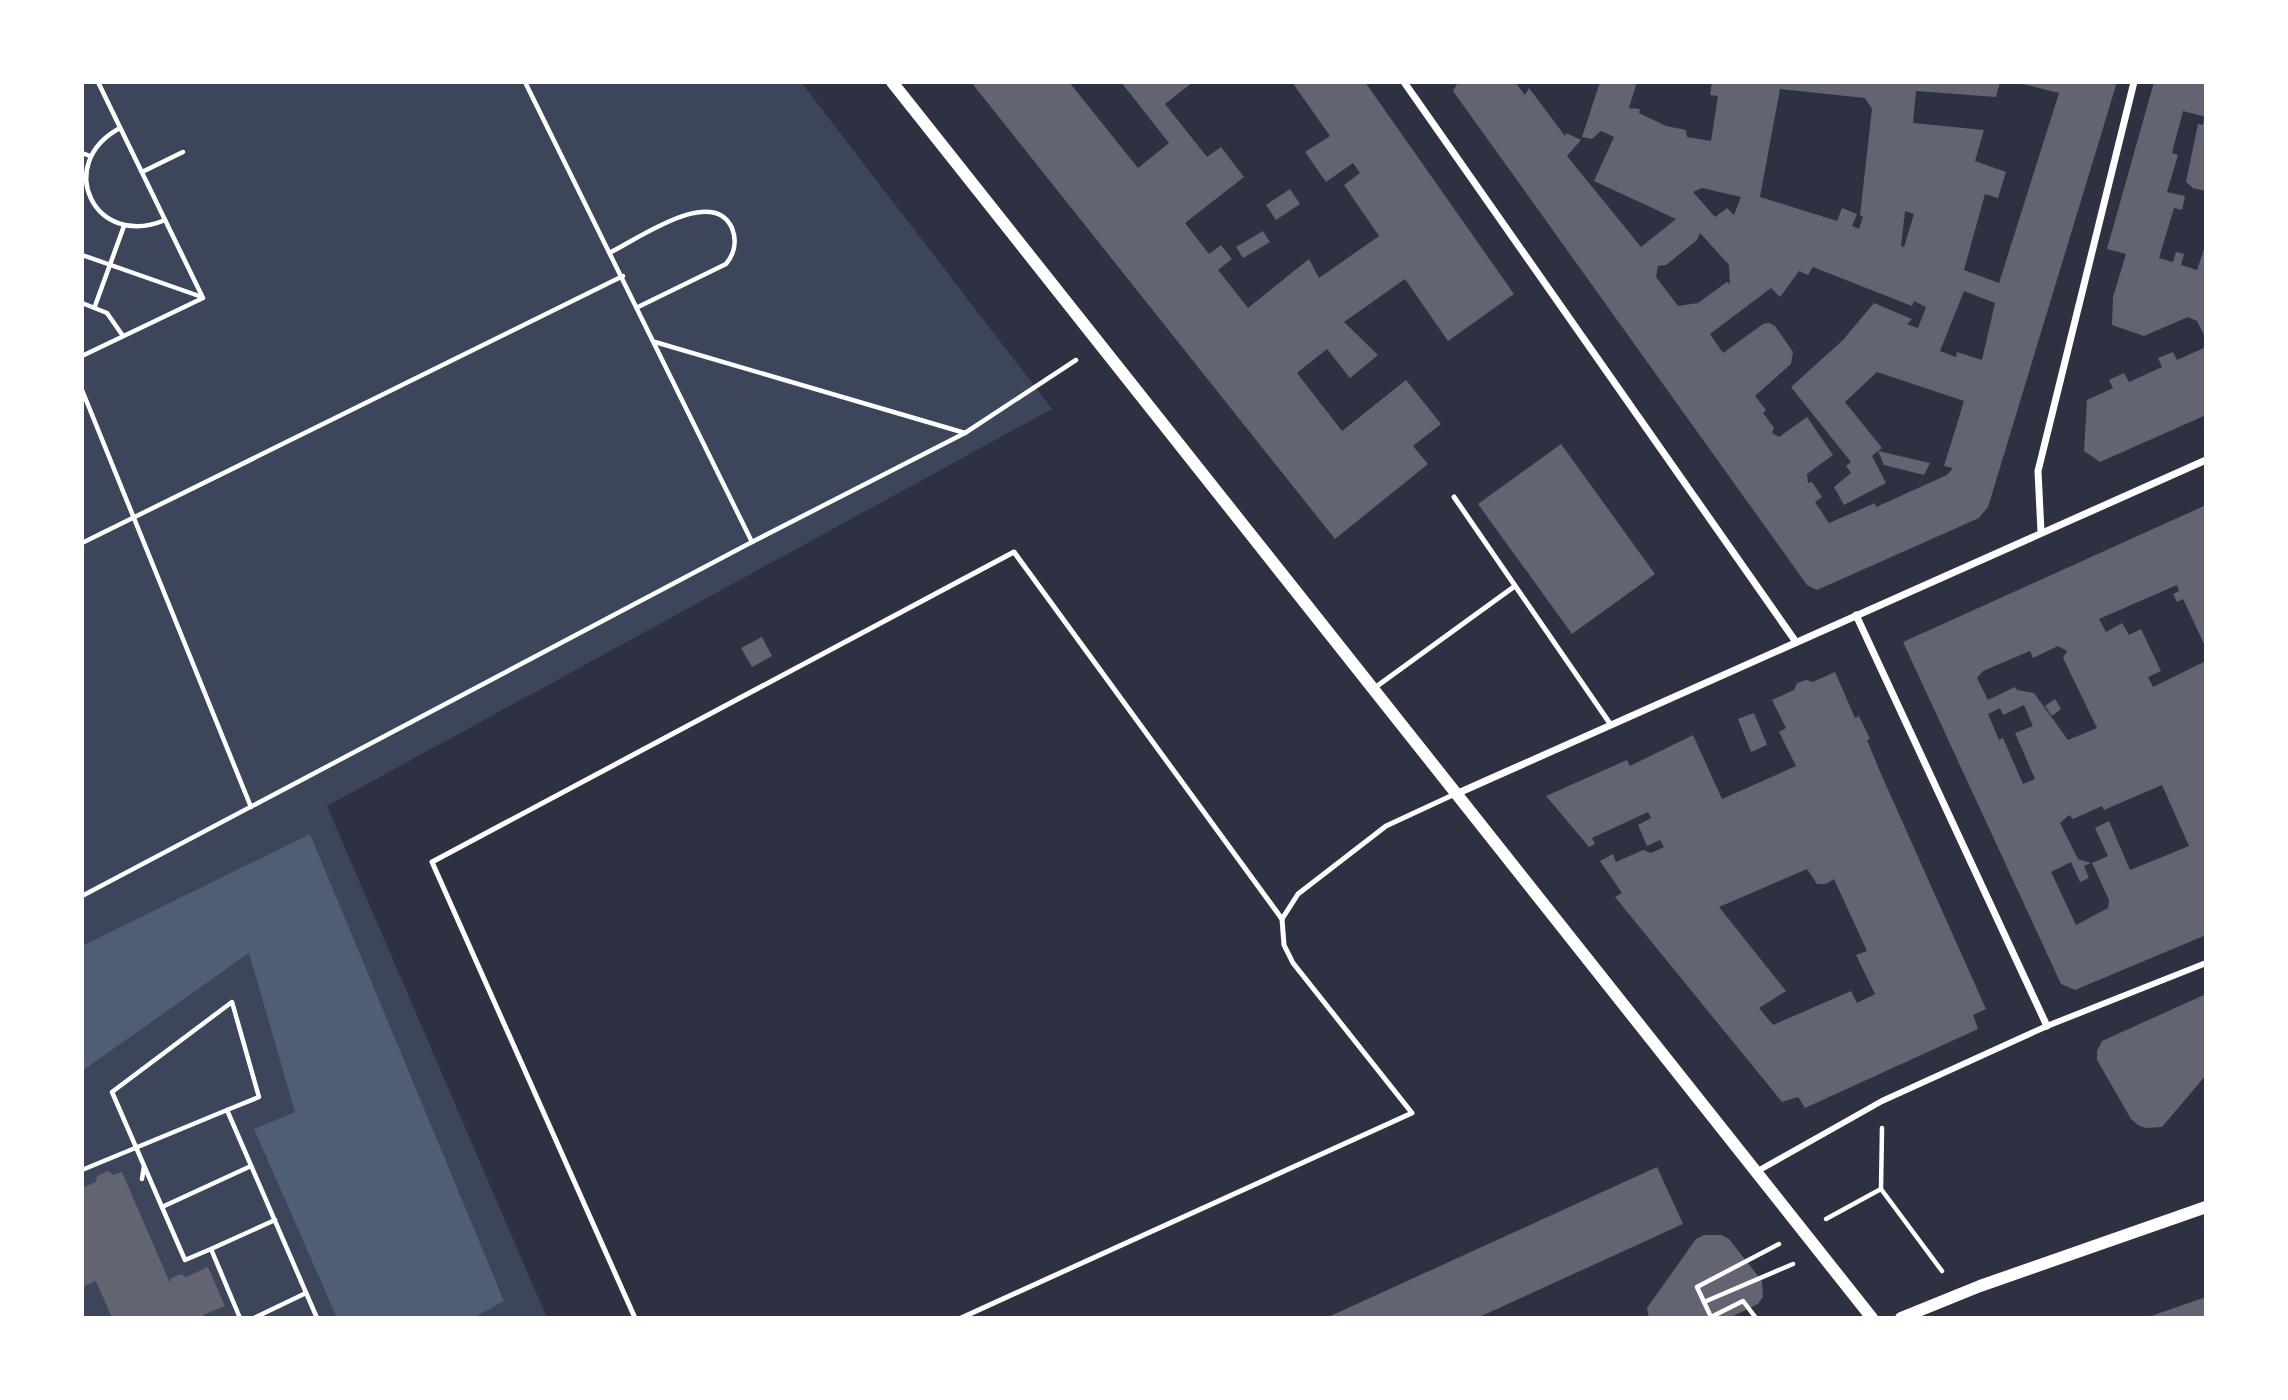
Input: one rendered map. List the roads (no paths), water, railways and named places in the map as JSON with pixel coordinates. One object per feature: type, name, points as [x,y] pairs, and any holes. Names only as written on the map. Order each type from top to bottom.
[{"type":"street","points":[[892,82],[1872,1318]]},
{"type":"street","points":[[1404,82],[1796,642]]},
{"type":"street","points":[[2041,532],[2038,471],[2133,82]]},
{"type":"street","points":[[1457,794],[2206,460]]},
{"type":"street","points":[[1856,615],[2047,1027]]},
{"type":"street","points":[[1756,1172],[1882,1101],[2047,1027],[2206,962]]},
{"type":"street","points":[[1901,1318],[1959,1294],[2206,1207]]},
{"type":"lane","points":[[1454,497],[1611,725]]},
{"type":"lane","points":[[635,1318],[432,862],[1014,552],[1282,919],[1283,944],[1293,963],[1412,1113],[961,1318]]},
{"type":"lane","points":[[1373,688],[1515,586]]},
{"type":"lane","points":[[1282,919],[1298,894],[1386,826],[1457,794]]}]
